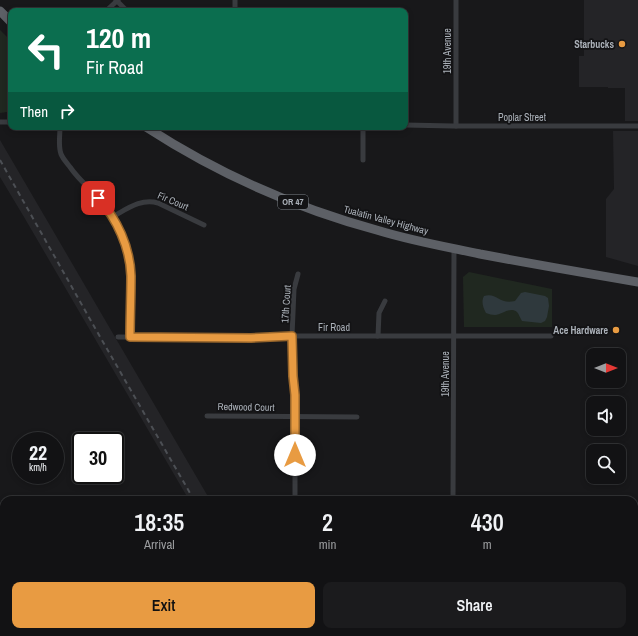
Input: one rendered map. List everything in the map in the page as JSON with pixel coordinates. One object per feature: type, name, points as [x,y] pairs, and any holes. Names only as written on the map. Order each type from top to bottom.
[{"type":"highway","points":[[0,11],[8,19]]},
{"type":"highway","name":"Tualatin Valley Highway","points":[[151,130],[176,145],[249,183],[292,202],[342,220],[379,231],[454,249],[638,282]]},
{"type":"highway","points":[[626,280],[638,275]]},
{"type":"highway","points":[[626,280],[638,288]]},
{"type":"street","points":[[109,8],[117,0],[124,8]]},
{"type":"street","name":"19th Avenue","points":[[456,0],[456,126]]},
{"type":"street","name":"Poplar Street","points":[[408,125],[638,126]]},
{"type":"street","points":[[60,130],[60,149],[64,161],[78,178],[103,203],[122,235],[128,254],[131,275],[130,337]]},
{"type":"street","points":[[362,160],[363,130]]},
{"type":"street","name":"Fir Court","points":[[112,216],[132,206],[151,201],[204,225]]},
{"type":"street","name":"19th Avenue","points":[[453,496],[454,249]]},
{"type":"street","name":"17th Court","points":[[296,496],[296,416],[292,336],[294,289],[298,274]]},
{"type":"street","points":[[378,336],[379,313],[385,300]]},
{"type":"street","name":"Fir Road","points":[[118,337],[251,338],[292,336],[551,336]]},
{"type":"street","name":"Redwood Court","points":[[207,416],[357,417]]},
{"type":"shaded area","points":[[584,0],[638,0],[638,121],[625,121],[625,88],[579,87],[579,56],[584,56]]},
{"type":"shaded area","points":[[0,30],[8,38],[7,112],[0,113]]},
{"type":"shaded area","points":[[613,131],[638,131],[638,266],[606,257],[606,199],[614,189]]},
{"type":"shaded area","points":[[0,140],[208,496],[187,496],[0,177]]},
{"type":"shaded area","points":[[469,272],[552,289],[552,327],[464,327],[463,277]]},
{"type":"shaded area","points":[[525,292],[548,298],[549,306],[545,321],[541,323],[522,321],[517,312],[514,310],[509,310],[498,315],[492,315],[486,313],[484,309],[484,296],[488,295],[510,302],[515,301],[521,293]]},
{"type":"railway","points":[[0,160],[192,496]]},
{"type":"place","name":"Starbucks","points":[[622,44]]},
{"type":"place","name":"Ace Hardware","points":[[616,330]]},
{"type":"route","points":[[98,198],[112,216],[122,235],[128,254],[131,275],[130,337],[251,338],[292,336],[295,395],[295,455]]}]
